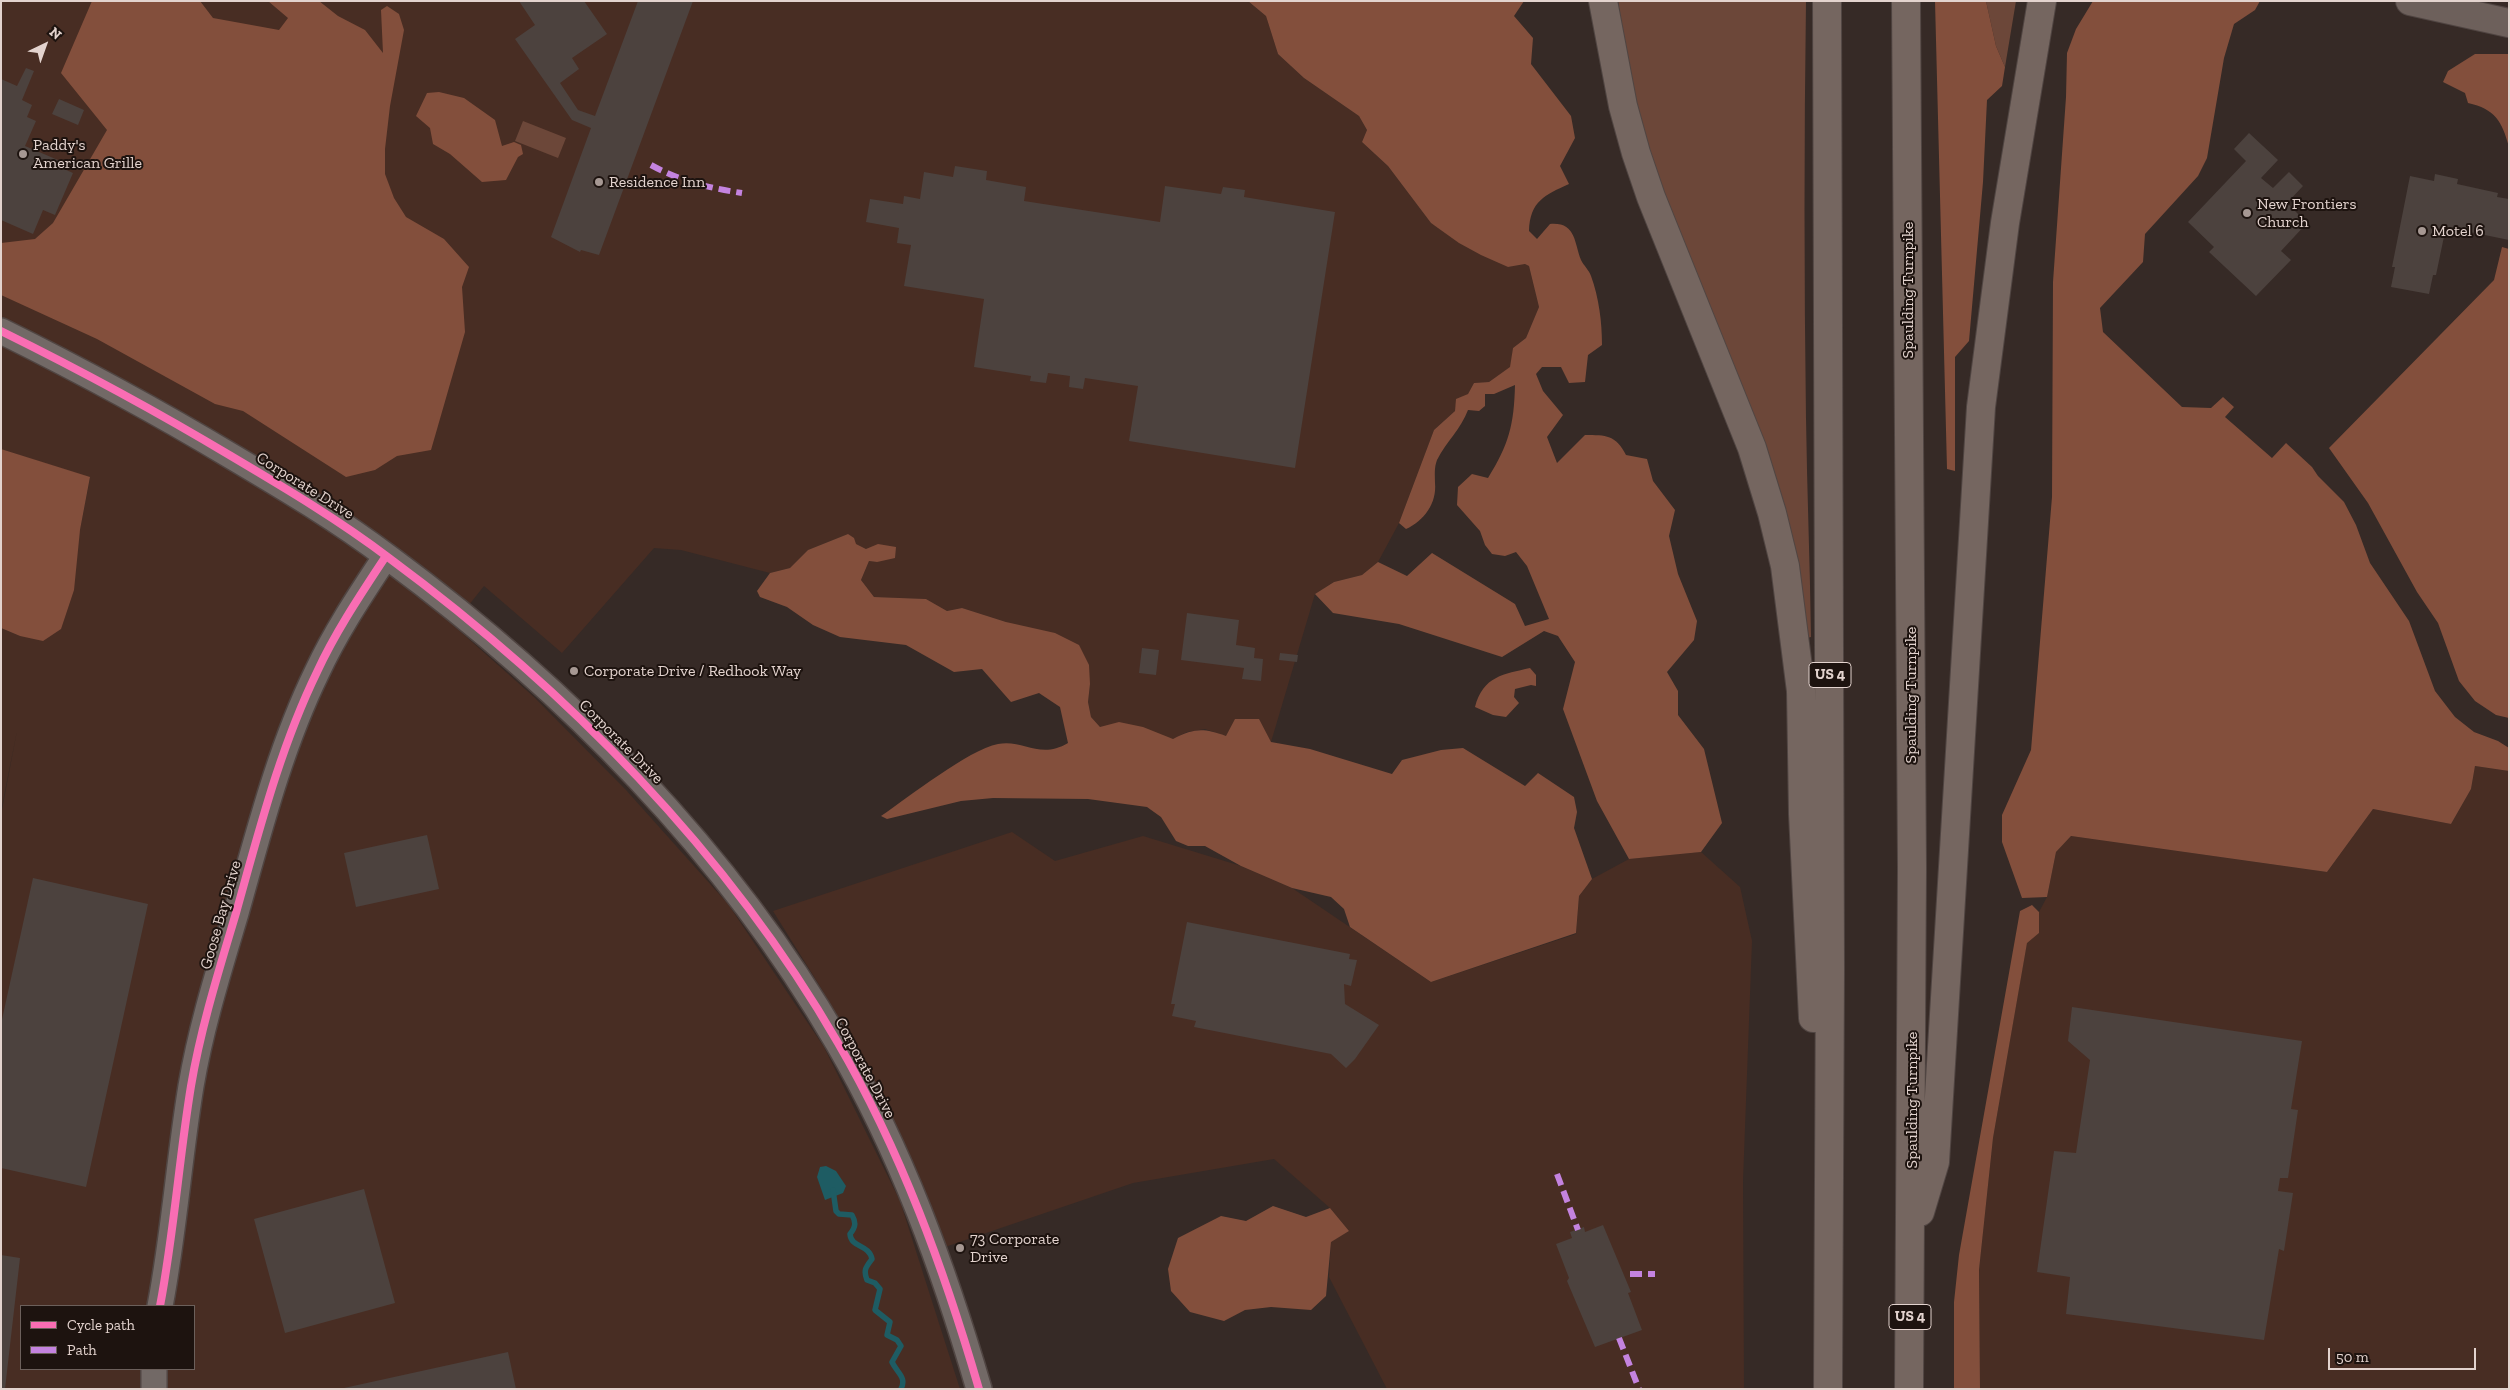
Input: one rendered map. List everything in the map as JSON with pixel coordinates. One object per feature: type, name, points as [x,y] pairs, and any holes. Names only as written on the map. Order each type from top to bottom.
[{"type":"highway","points":[[1603,1],[1623,106],[1636,153],[1651,197],[1752,448],[1772,512],[1785,566],[1801,691],[1803,814],[1828,1350]]},
{"type":"highway","name":"US 4","points":[[1827,1],[1830,574],[1828,1389]]},
{"type":"highway","name":"Spaulding Turnpike","points":[[1906,1],[1912,796],[1909,1389]]},
{"type":"highway","points":[[1911,1245],[1935,1162],[1981,407],[2005,223],[2042,1]]},
{"type":"main road","points":[[2410,1],[2509,23]]},
{"type":"street","name":"Corporate Drive","points":[[1,331],[119,390],[266,477],[386,556],[488,635],[587,726],[664,807],[719,870],[780,950],[840,1046],[876,1115],[908,1184],[940,1264],[979,1389]]},
{"type":"street","name":"Goose Bay Drive","points":[[160,1305],[170,1254],[181,1158],[200,1036],[266,806],[316,673],[334,637],[386,556]]},
{"type":"street","points":[[154,1370],[154,1389]]},
{"type":"shaded area","points":[[1,1],[1248,1],[1266,16],[1278,54],[1304,78],[1359,116],[1367,130],[1362,142],[1388,166],[1431,223],[1508,267],[1525,264],[1529,266],[1539,307],[1526,338],[1513,348],[1511,367],[1489,382],[1474,383],[1468,394],[1457,400],[1455,411],[1434,430],[1399,523],[1378,562],[1362,575],[1334,582],[1315,594],[1271,742],[1226,736],[1205,729],[1187,732],[1173,739],[1100,727],[1091,717],[1088,702],[1090,684],[1006,622],[962,608],[947,611],[926,599],[874,597],[861,580],[869,561],[877,562],[866,549],[855,544],[848,534],[808,550],[790,568],[770,573],[681,550],[654,548],[562,653],[484,586],[453,625],[534,697],[626,790],[728,904],[824,1047],[900,1201],[960,1389],[1,1389],[1,815],[17,731],[1,811],[1,628],[20,636],[80,530],[90,478],[1,449]]},
{"type":"shaded area","points":[[92,1],[200,1],[213,18],[279,30],[288,18],[268,1],[319,1],[338,16],[365,30],[383,53],[381,10],[387,6],[399,14],[404,30],[390,106],[385,149],[385,174],[394,198],[406,217],[444,239],[469,267],[462,287],[465,332],[431,450],[397,456],[375,470],[346,477],[243,411],[215,404],[97,339],[1,295],[1,243],[35,239],[53,223],[107,130],[61,73]]},
{"type":"shaded area","points":[[1248,1],[1524,1],[1514,16],[1533,38],[1531,64],[1571,116],[1575,138],[1560,166],[1569,184],[1540,200],[1532,213],[1529,231],[1537,239],[1550,224],[1559,224],[1565,226],[1573,234],[1581,260],[1594,284],[1598,301],[1602,345],[1588,355],[1585,382],[1569,383],[1561,367],[1542,367],[1536,374],[1543,391],[1563,415],[1547,437],[1557,463],[1585,435],[1605,436],[1614,440],[1626,455],[1647,459],[1653,481],[1675,510],[1669,536],[1678,574],[1697,621],[1694,640],[1667,672],[1678,691],[1678,715],[1704,749],[1722,823],[1701,852],[1629,859],[1597,801],[1563,709],[1575,662],[1558,636],[1544,631],[1502,657],[1399,624],[1333,613],[1315,594],[1334,582],[1362,575],[1378,562],[1407,576],[1432,553],[1515,604],[1525,626],[1549,619],[1527,566],[1516,552],[1505,556],[1492,554],[1485,545],[1480,531],[1457,505],[1458,487],[1472,474],[1488,478],[1501,455],[1512,423],[1515,385],[1494,394],[1485,394],[1485,406],[1479,411],[1468,410],[1437,460],[1434,498],[1428,510],[1424,516],[1406,529],[1399,523],[1434,430],[1455,411],[1456,399],[1468,394],[1474,383],[1489,382],[1510,367],[1513,348],[1526,338],[1539,307],[1529,266],[1525,264],[1508,267],[1459,243],[1431,223],[1388,166],[1362,142],[1367,130],[1359,116],[1304,78],[1278,54],[1266,16]]},
{"type":"shaded area","points":[[1618,1],[1806,1],[1806,445],[1811,637],[1803,639],[1649,158],[1628,73]]},
{"type":"shaded area","points":[[1935,1],[1986,1],[1996,46],[2005,67],[2002,86],[1987,100],[1983,182],[1969,341],[1955,357],[1955,471],[1947,469]]},
{"type":"shaded area","points":[[1986,1],[2016,1],[2005,67],[1996,46]]},
{"type":"shaded area","points":[[2093,1],[2260,1],[2255,10],[2234,24],[2224,58],[2207,158],[2198,176],[2145,234],[2143,262],[2100,308],[2103,332],[2182,407],[2211,408],[2223,397],[2234,407],[2225,417],[2272,458],[2286,443],[2312,467],[2318,476],[2344,502],[2356,525],[2370,563],[2409,621],[2435,691],[2455,717],[2474,732],[2498,741],[2509,748],[2509,771],[2475,766],[2471,789],[2451,824],[2373,809],[2327,872],[2071,836],[2056,852],[2047,897],[2022,898],[2002,842],[2002,815],[2031,750],[2052,497],[2053,282],[2066,97],[2067,53],[2076,29]]},
{"type":"shaded area","points":[[2475,54],[2509,54],[2509,147],[2500,123],[2491,113],[2468,103],[2465,93],[2443,82],[2448,71]]},
{"type":"shaded area","points":[[439,92],[464,98],[495,120],[502,146],[514,142],[521,145],[523,154],[518,157],[506,180],[482,182],[450,154],[433,144],[430,128],[416,116],[427,93]]},
{"type":"shaded area","points":[[523,121],[566,138],[558,158],[515,141]]},
{"type":"shaded area","points":[[2502,247],[2509,249],[2509,718],[2496,715],[2475,701],[2459,681],[2438,623],[2417,592],[2368,503],[2329,448],[2494,280]]},
{"type":"shaded area","points":[[1,449],[90,477],[80,530],[74,590],[61,629],[43,641],[20,636],[1,628]]},
{"type":"shaded area","points":[[848,534],[854,538],[856,544],[866,549],[878,544],[896,547],[895,558],[877,562],[869,561],[861,580],[874,597],[926,599],[947,611],[962,608],[1006,622],[1055,633],[1079,645],[1089,665],[1090,684],[1088,702],[1091,717],[1100,727],[1119,722],[1143,727],[1173,739],[1199,730],[1226,736],[1235,719],[1259,719],[1271,742],[1310,749],[1392,774],[1402,760],[1441,750],[1463,748],[1525,786],[1538,773],[1574,797],[1577,812],[1574,828],[1592,879],[1579,896],[1576,933],[1431,982],[1350,927],[1344,909],[1331,897],[1292,888],[1241,866],[1205,846],[1188,846],[1176,841],[1161,817],[1147,807],[1088,799],[993,798],[961,801],[887,819],[881,816],[955,764],[986,748],[1007,743],[1049,750],[1068,743],[1060,707],[1039,693],[1011,702],[982,669],[954,672],[906,645],[840,637],[813,625],[787,607],[760,597],[757,591],[770,573],[790,568],[808,550]]},
{"type":"shaded area","points":[[1530,668],[1536,675],[1536,686],[1531,685],[1515,689],[1514,697],[1519,703],[1506,717],[1493,715],[1475,707],[1483,689],[1496,678]]},
{"type":"shaded area","points":[[2475,766],[2509,771],[2509,1389],[1980,1389],[1979,1270],[1993,1138],[2027,942],[2039,933],[2039,912],[2047,897],[2056,852],[2071,836],[2327,872],[2373,809],[2451,824],[2471,789]]},
{"type":"shaded area","points":[[1012,832],[1055,861],[1143,836],[1241,866],[1292,888],[1431,982],[1576,934],[1579,896],[1592,879],[1629,859],[1701,852],[1740,887],[1752,941],[1743,1181],[1744,1389],[1387,1389],[1329,1277],[1331,1241],[1349,1231],[1330,1208],[1274,1159],[1133,1183],[945,1247],[872,1080],[821,988],[773,911]]},
{"type":"shaded area","points":[[2032,905],[2039,912],[2039,933],[2027,943],[1993,1138],[1979,1270],[1980,1389],[1954,1389],[1954,1302],[1959,1255],[2020,911]]},
{"type":"shaded area","points":[[1273,1206],[1306,1217],[1330,1208],[1349,1231],[1331,1242],[1326,1296],[1311,1310],[1271,1307],[1245,1310],[1224,1321],[1190,1312],[1171,1291],[1168,1269],[1178,1238],[1221,1216],[1246,1221]]},
{"type":"water","points":[[826,1166],[836,1171],[846,1186],[843,1193],[825,1200],[817,1177],[820,1167]]},
{"type":"building","name":"Residence Inn","points":[[519,1],[584,1],[607,34],[572,58],[579,69],[560,83],[578,110],[595,116],[638,1],[693,1],[599,255],[581,250],[580,252],[551,237],[591,128],[572,120],[515,39],[535,25]]},
{"type":"building","name":"Paddy's American Grille","points":[[26,68],[34,71],[22,100],[32,105],[27,117],[36,121],[25,146],[65,163],[62,168],[73,173],[55,215],[43,210],[33,234],[1,220],[1,79],[17,86]]},
{"type":"building","points":[[59,99],[84,110],[78,125],[52,114]]},
{"type":"building","name":"New Frontiers Church","points":[[2249,133],[2278,160],[2261,178],[2273,188],[2289,172],[2303,186],[2287,203],[2307,223],[2281,251],[2291,260],[2256,296],[2209,252],[2214,247],[2188,222],[2246,161],[2234,149]]},
{"type":"building","points":[[955,166],[987,171],[986,180],[1026,187],[1024,201],[1160,222],[1165,186],[1221,194],[1223,187],[1245,190],[1244,197],[1335,212],[1295,468],[1129,441],[1138,386],[1085,378],[1083,389],[1069,387],[1070,376],[1048,373],[1046,383],[1030,381],[1031,376],[974,367],[984,299],[904,286],[911,245],[897,243],[899,228],[866,222],[870,199],[903,204],[904,196],[920,199],[924,172],[953,177]]},
{"type":"building","name":"Motel 6","points":[[2435,174],[2458,179],[2457,184],[2498,193],[2497,197],[2509,199],[2509,240],[2446,227],[2436,275],[2433,275],[2429,294],[2391,287],[2395,267],[2392,267],[2410,176],[2434,181]]},
{"type":"building","points":[[1187,613],[1239,620],[1236,645],[1255,648],[1254,658],[1263,659],[1261,681],[1242,679],[1244,668],[1181,660]]},
{"type":"building","points":[[1142,648],[1159,650],[1156,675],[1139,673]]},
{"type":"building","points":[[1280,653],[1298,655],[1297,662],[1279,660]]},
{"type":"building","points":[[427,835],[439,889],[356,907],[344,853]]},
{"type":"building","points":[[33,878],[148,904],[86,1187],[1,1168],[1,1024]]},
{"type":"building","points":[[1187,922],[1350,954],[1349,959],[1357,960],[1351,986],[1344,984],[1345,1004],[1379,1025],[1355,1059],[1346,1068],[1331,1054],[1194,1027],[1196,1021],[1172,1016],[1175,1004],[1171,1004]]},
{"type":"building","points":[[2072,1007],[2302,1041],[2291,1109],[2298,1110],[2288,1178],[2280,1178],[2278,1191],[2293,1193],[2284,1251],[2279,1249],[2264,1340],[2066,1314],[2070,1277],[2037,1272],[2054,1151],[2076,1153],[2090,1060],[2068,1041]]},
{"type":"building","points":[[364,1189],[395,1303],[285,1333],[254,1219]]},
{"type":"building","points":[[1603,1225],[1631,1292],[1628,1293],[1642,1330],[1595,1347],[1567,1281],[1569,1278],[1556,1244],[1572,1238],[1570,1232],[1584,1227],[1585,1232]]},
{"type":"building","points":[[1,1255],[20,1258],[5,1389],[1,1389]]},
{"type":"building","points":[[508,1352],[516,1389],[344,1388]]},
{"type":"waterway","points":[[833,1190],[836,1211],[839,1214],[852,1215],[854,1220],[855,1224],[850,1234],[853,1242],[867,1251],[872,1259],[868,1264],[865,1274],[867,1280],[875,1283],[880,1289],[875,1310],[890,1322],[887,1335],[897,1340],[901,1346],[892,1362],[902,1378],[903,1385],[901,1389]]},
{"type":"marked path","points":[[651,165],[695,183],[742,193]]},
{"type":"marked path","points":[[1557,1174],[1578,1230]]},
{"type":"marked path","points":[[1630,1274],[1655,1274]]},
{"type":"marked path","points":[[1619,1338],[1639,1389]]},
{"type":"cycle path","points":[[1,331],[175,423],[292,492],[370,544],[455,609],[518,662],[580,718],[638,778],[694,840],[746,905],[794,972],[861,1084],[901,1168],[936,1255],[979,1389]]},
{"type":"cycle path","points":[[160,1305],[195,1064],[211,999],[262,821],[292,730],[324,657],[386,556]]},
{"type":"place","name":"Paddy's American Grille","points":[[23,154]]},
{"type":"place","name":"Residence Inn","points":[[599,182]]},
{"type":"place","name":"New Frontiers Church","points":[[2247,213]]},
{"type":"place","name":"Motel 6","points":[[2422,231]]},
{"type":"place","name":"Corporate Drive / Redhook Way","points":[[574,671]]},
{"type":"place","name":"73 Corporate Drive","points":[[960,1248]]}]
